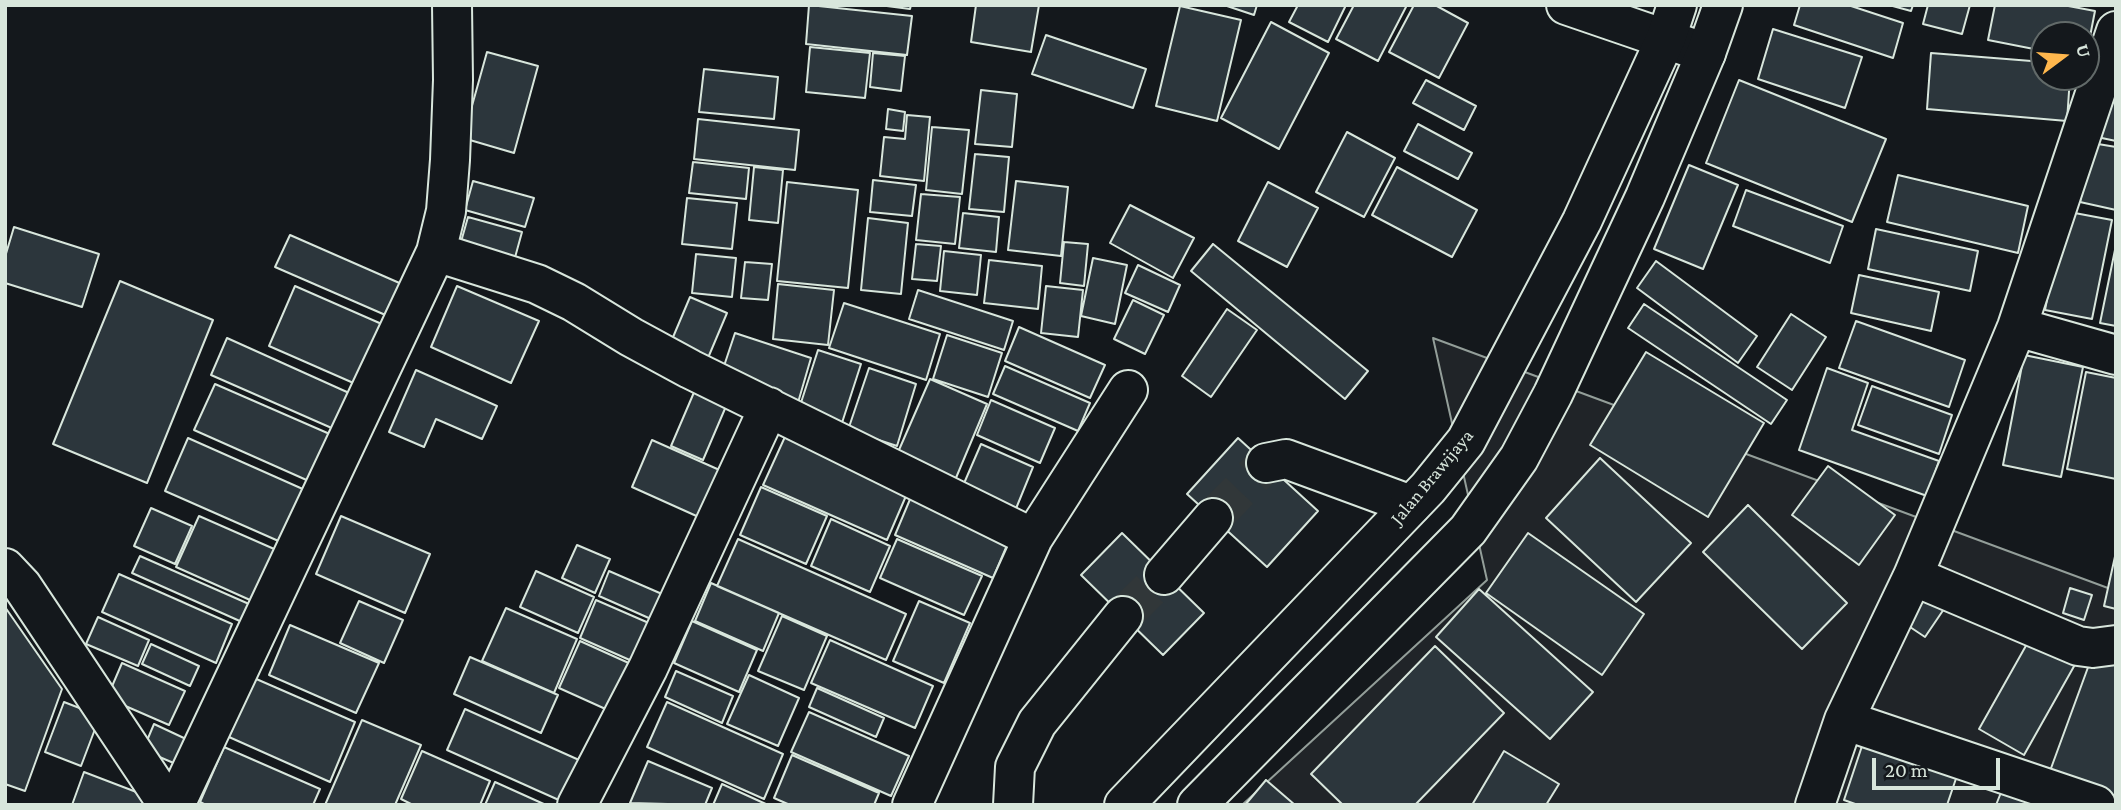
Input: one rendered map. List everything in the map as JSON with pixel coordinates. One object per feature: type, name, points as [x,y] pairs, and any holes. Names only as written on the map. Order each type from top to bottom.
[{"type":"main road","points":[[175,805],[436,252],[446,211],[450,160],[452,5]]},
{"type":"main road","points":[[1566,5],[1672,22],[1706,53]]},
{"type":"main road","points":[[1197,805],[1468,530],[1519,458],[1553,394],[1608,278],[1706,53],[1723,5]]},
{"type":"main road","points":[[2106,5],[2116,8]]},
{"type":"main road","name":"Jalan Brawijaya","points":[[1124,805],[1411,505],[1466,441],[1583,221],[1672,22]]},
{"type":"main road","points":[[1815,805],[1844,720],[1913,576],[2017,327],[2116,32]]},
{"type":"main road","points":[[436,252],[537,284],[574,302],[690,369],[1032,538]]},
{"type":"main road","points":[[2017,327],[2116,355]]},
{"type":"main road","points":[[912,805],[1032,538],[1128,390]]},
{"type":"main road","points":[[586,802],[769,407]]},
{"type":"main road","points":[[1266,463],[1286,459],[1411,505]]},
{"type":"main road","points":[[1164,575],[1213,518]]},
{"type":"main road","points":[[5,568],[22,586],[168,805]]},
{"type":"main road","points":[[1913,576],[2078,646],[2093,648],[2116,645]]},
{"type":"main road","points":[[1013,805],[1015,767],[1037,723],[1124,616]]},
{"type":"main road","points":[[1844,720],[2096,805]]},
{"type":"shaded area","points":[[1433,338],[2116,591],[2116,805],[1242,805],[1487,580]]},
{"type":"building","points":[[809,5],[912,16],[907,55],[806,44]]},
{"type":"building","points":[[879,5],[911,5],[910,9]]},
{"type":"building","points":[[976,5],[1039,5],[1031,52],[971,42]]},
{"type":"building","points":[[1224,5],[1257,5],[1254,15]]},
{"type":"building","points":[[1298,5],[1346,5],[1328,42],[1289,22]]},
{"type":"building","points":[[1354,5],[1407,5],[1378,61],[1336,39]]},
{"type":"building","points":[[1414,5],[1435,5],[1468,23],[1439,78],[1389,52]]},
{"type":"building","points":[[1800,5],[1848,5],[1903,23],[1893,58],[1794,25]]},
{"type":"building","points":[[1889,5],[1913,5],[1911,11]]},
{"type":"building","points":[[1928,5],[1970,5],[1962,34],[1923,24]]},
{"type":"building","points":[[1995,5],[2063,5],[2095,11],[2093,21],[2030,21],[2030,48],[1988,40]]},
{"type":"building","points":[[1180,6],[1241,20],[1217,121],[1156,106]]},
{"type":"building","points":[[1271,22],[1329,53],[1279,149],[1221,118]]},
{"type":"building","points":[[1773,29],[1862,57],[1845,108],[1758,79]]},
{"type":"building","points":[[1046,35],[1146,69],[1133,108],[1032,74]]},
{"type":"building","points":[[810,47],[870,53],[865,98],[806,92]]},
{"type":"building","points":[[487,52],[538,66],[514,153],[463,138]]},
{"type":"building","points":[[873,53],[905,56],[901,91],[870,87]]},
{"type":"building","points":[[1931,53],[2030,61],[2030,91],[2069,91],[2067,121],[1927,109]]},
{"type":"building","points":[[2116,57],[2116,141],[2097,137]]},
{"type":"building","points":[[704,69],[778,77],[774,119],[699,112]]},
{"type":"building","points":[[1426,80],[1476,106],[1464,130],[1413,103]]},
{"type":"building","points":[[1739,80],[1886,139],[1852,222],[1706,163]]},
{"type":"building","points":[[981,90],[1017,94],[1012,147],[975,144]]},
{"type":"building","points":[[888,109],[905,112],[903,131],[886,129]]},
{"type":"building","points":[[907,115],[930,117],[924,181],[880,176],[884,137],[905,139]]},
{"type":"building","points":[[698,119],[799,130],[795,170],[694,159]]},
{"type":"building","points":[[1418,124],[1472,153],[1458,179],[1404,151]]},
{"type":"building","points":[[932,127],[969,130],[962,194],[926,190]]},
{"type":"building","points":[[1347,132],[1395,158],[1364,217],[1316,192]]},
{"type":"building","points":[[2092,143],[2116,147],[2116,210],[2080,202]]},
{"type":"building","points":[[975,154],[1009,157],[1004,212],[969,209]]},
{"type":"building","points":[[693,162],[749,168],[746,199],[689,193]]},
{"type":"building","points":[[1689,165],[1738,185],[1703,269],[1654,249]]},
{"type":"building","points":[[754,167],[783,170],[778,223],[749,220]]},
{"type":"building","points":[[1397,167],[1477,210],[1452,257],[1372,215]]},
{"type":"building","points":[[1898,175],[2028,206],[2018,253],[1887,222]]},
{"type":"building","points":[[873,180],[916,185],[912,216],[870,212]]},
{"type":"building","points":[[473,181],[534,198],[525,227],[465,210]]},
{"type":"building","points":[[1016,181],[1068,187],[1061,256],[1008,250]]},
{"type":"building","points":[[787,182],[858,190],[848,288],[777,281]]},
{"type":"building","points":[[1268,182],[1318,208],[1287,267],[1238,241]]},
{"type":"building","points":[[1746,190],[1843,226],[1830,263],[1733,226]]},
{"type":"building","points":[[921,194],[960,197],[955,244],[916,240]]},
{"type":"building","points":[[687,198],[737,203],[732,249],[682,244]]},
{"type":"building","points":[[1130,205],[1194,238],[1173,278],[1110,243]]},
{"type":"building","points":[[2064,211],[2112,220],[2092,319],[2045,310]]},
{"type":"building","points":[[963,213],[999,217],[996,252],[959,248]]},
{"type":"building","points":[[468,217],[522,232],[511,272],[457,256]]},
{"type":"building","points":[[868,218],[908,223],[901,294],[861,290]]},
{"type":"building","points":[[14,227],[99,254],[82,307],[5,283],[5,257]]},
{"type":"building","points":[[1876,229],[1978,251],[1970,291],[1868,269]]},
{"type":"building","points":[[290,235],[404,285],[390,317],[275,267]]},
{"type":"building","points":[[1064,242],[1088,244],[1084,286],[1060,283]]},
{"type":"building","points":[[916,244],[941,246],[937,281],[912,279]]},
{"type":"building","points":[[1213,244],[1368,371],[1345,399],[1191,271]]},
{"type":"building","points":[[2116,245],[2116,326],[2100,323]]},
{"type":"building","points":[[944,251],[981,255],[977,295],[940,291]]},
{"type":"building","points":[[696,254],[736,258],[732,297],[692,293]]},
{"type":"building","points":[[1093,258],[1127,265],[1115,324],[1081,316]]},
{"type":"building","points":[[989,260],[1042,266],[1038,309],[984,303]]},
{"type":"building","points":[[1656,261],[1757,336],[1738,363],[1637,288]]},
{"type":"building","points":[[745,262],[772,264],[768,300],[741,298]]},
{"type":"building","points":[[1138,265],[1180,285],[1168,312],[1125,293]]},
{"type":"building","points":[[1859,275],[1939,292],[1931,331],[1851,313]]},
{"type":"building","points":[[120,281],[213,320],[147,483],[53,444]]},
{"type":"building","points":[[778,284],[834,290],[828,345],[773,339]]},
{"type":"building","points":[[295,286],[384,325],[358,385],[269,346]]},
{"type":"building","points":[[457,286],[539,321],[511,383],[431,347]]},
{"type":"building","points":[[1046,286],[1083,290],[1078,337],[1041,333]]},
{"type":"building","points":[[918,290],[1013,321],[1004,350],[909,319]]},
{"type":"building","points":[[690,297],[727,313],[705,365],[668,349]]},
{"type":"building","points":[[1133,300],[1164,315],[1145,354],[1114,339]]},
{"type":"building","points":[[844,303],[940,334],[926,380],[829,348]]},
{"type":"building","points":[[1644,304],[1787,400],[1771,424],[1628,328]]},
{"type":"building","points":[[1227,309],[1257,330],[1211,397],[1182,376]]},
{"type":"building","points":[[1791,314],[1826,337],[1792,390],[1757,367]]},
{"type":"building","points":[[1856,321],[1965,360],[1949,407],[1839,368]]},
{"type":"building","points":[[1019,327],[1105,365],[1090,398],[1005,361]]},
{"type":"building","points":[[735,333],[811,358],[797,406],[719,381]]},
{"type":"building","points":[[947,335],[1002,353],[988,397],[933,379]]},
{"type":"building","points":[[227,338],[358,397],[343,433],[211,375]]},
{"type":"building","points":[[818,350],[861,364],[840,429],[797,415]]},
{"type":"building","points":[[1646,352],[1764,423],[1708,517],[1590,445]]},
{"type":"building","points":[[2024,355],[2083,367],[2061,477],[2003,465]]},
{"type":"building","points":[[1005,366],[1090,403],[1078,431],[993,394]]},
{"type":"building","points":[[869,368],[916,384],[897,446],[848,430]]},
{"type":"building","points":[[1827,368],[1868,383],[1852,430],[1939,461],[1927,496],[1799,450]]},
{"type":"building","points":[[416,370],[497,406],[482,439],[436,419],[424,447],[389,432]]},
{"type":"building","points":[[2086,372],[2116,378],[2116,479],[2067,469]]},
{"type":"building","points":[[930,379],[987,404],[953,485],[895,459]]},
{"type":"building","points":[[698,383],[730,397],[703,460],[671,446]]},
{"type":"building","points":[[215,384],[332,435],[311,482],[194,430]]},
{"type":"building","points":[[1872,386],[1952,415],[1939,454],[1858,425]]},
{"type":"building","points":[[991,400],[1055,428],[1040,463],[977,435]]},
{"type":"building","points":[[789,428],[912,482],[887,540],[763,485]]},
{"type":"building","points":[[188,438],[305,490],[283,543],[165,491]]},
{"type":"building","points":[[1238,438],[1318,511],[1267,567],[1187,494]]},
{"type":"building","points":[[652,440],[733,476],[712,523],[632,487]]},
{"type":"building","points":[[981,444],[1033,467],[1015,511],[962,488]]},
{"type":"building","points":[[1600,458],[1691,543],[1636,602],[1546,518]]},
{"type":"building","points":[[1828,466],[1895,515],[1859,565],[1792,515]]},
{"type":"building","points":[[916,485],[1014,529],[993,578],[895,535]]},
{"type":"building","points":[[761,487],[827,516],[806,564],[740,535]]},
{"type":"building","points":[[1748,505],[1847,603],[1802,649],[1703,552]]},
{"type":"building","points":[[151,508],[192,526],[175,564],[134,546]]},
{"type":"building","points":[[199,516],[281,552],[259,604],[176,567]]},
{"type":"building","points":[[341,516],[430,554],[405,613],[316,574]]},
{"type":"building","points":[[831,519],[890,546],[870,592],[811,566]]},
{"type":"building","points":[[1122,533],[1204,613],[1163,655],[1081,575]]},
{"type":"building","points":[[1528,533],[1644,614],[1602,675],[1486,593]]},
{"type":"building","points":[[738,539],[906,614],[886,660],[717,586]]},
{"type":"building","points":[[897,539],[982,576],[964,615],[880,578]]},
{"type":"building","points":[[577,545],[610,559],[595,593],[562,578]]},
{"type":"building","points":[[2116,552],[2116,609],[2104,606]]},
{"type":"building","points":[[140,556],[249,604],[242,622],[132,573]]},
{"type":"building","points":[[536,571],[594,597],[578,633],[520,607]]},
{"type":"building","points":[[609,571],[662,594],[651,619],[599,596]]},
{"type":"building","points":[[119,574],[232,624],[216,663],[102,612]]},
{"type":"building","points":[[711,583],[779,613],[763,651],[695,621]]},
{"type":"building","points":[[2070,588],[2092,595],[2084,620],[2063,613]]},
{"type":"building","points":[[1479,589],[1593,692],[1550,739],[1436,637]]},
{"type":"building","points":[[1923,594],[1944,609],[1925,637],[1904,623]]},
{"type":"building","points":[[596,600],[658,627],[641,665],[580,638]]},
{"type":"building","points":[[359,601],[403,620],[384,663],[340,643]]},
{"type":"building","points":[[919,601],[970,623],[944,683],[893,661]]},
{"type":"building","points":[[5,607],[62,689],[25,791],[5,784]]},
{"type":"building","points":[[506,608],[577,639],[554,693],[482,661]]},
{"type":"building","points":[[782,616],[827,636],[804,690],[758,671]]},
{"type":"building","points":[[98,617],[149,640],[138,666],[86,644]]},
{"type":"building","points":[[692,621],[757,650],[739,692],[674,663]]},
{"type":"building","points":[[290,625],[379,663],[356,713],[269,675]]},
{"type":"building","points":[[2032,635],[2077,661],[2024,755],[1979,729]]},
{"type":"building","points":[[830,640],[933,686],[915,728],[811,683]]},
{"type":"building","points":[[580,641],[642,669],[621,716],[559,688]]},
{"type":"building","points":[[151,644],[199,666],[190,686],[142,664]]},
{"type":"building","points":[[1435,646],[1504,713],[1415,805],[1343,805],[1311,774]]},
{"type":"building","points":[[2094,651],[2116,659],[2116,796],[2050,771]]},
{"type":"building","points":[[470,657],[558,695],[541,733],[454,694]]},
{"type":"building","points":[[122,663],[185,691],[169,725],[107,698]]},
{"type":"building","points":[[676,671],[733,696],[722,723],[665,697]]},
{"type":"building","points":[[749,675],[799,698],[778,746],[727,724]]},
{"type":"building","points":[[254,678],[355,722],[330,782],[229,737]]},
{"type":"building","points":[[817,688],[884,718],[876,737],[809,707]]},
{"type":"building","points":[[64,702],[100,716],[81,766],[45,752]]},
{"type":"building","points":[[667,702],[783,754],[764,799],[647,747]]},
{"type":"building","points":[[465,709],[588,764],[570,805],[447,750]]},
{"type":"building","points":[[809,712],[909,756],[891,796],[791,752]]},
{"type":"building","points":[[362,720],[421,745],[395,805],[325,805]]},
{"type":"building","points":[[154,724],[186,739],[176,764],[143,750]]},
{"type":"building","points":[[1868,728],[1962,761],[1947,805],[1858,805],[1844,800]]},
{"type":"building","points":[[224,747],[320,789],[313,805],[206,805],[200,802]]},
{"type":"building","points":[[422,751],[490,781],[480,805],[413,805],[401,799]]},
{"type":"building","points":[[1504,751],[1559,784],[1546,805],[1472,805]]},
{"type":"building","points":[[792,755],[879,793],[874,805],[790,805],[774,798]]},
{"type":"building","points":[[648,761],[712,788],[705,805],[630,803]]},
{"type":"building","points":[[84,772],[152,798],[149,805],[72,805]]},
{"type":"building","points":[[1266,780],[1295,805],[1245,805]]},
{"type":"building","points":[[495,782],[546,805],[485,805]]},
{"type":"building","points":[[722,784],[768,805],[713,805]]},
{"type":"building","points":[[2002,790],[2035,805],[1996,805]]},
{"type":"tunnel","points":[[1213,518],[1266,463]]},
{"type":"tunnel","points":[[1123,616],[1164,575]]}]
